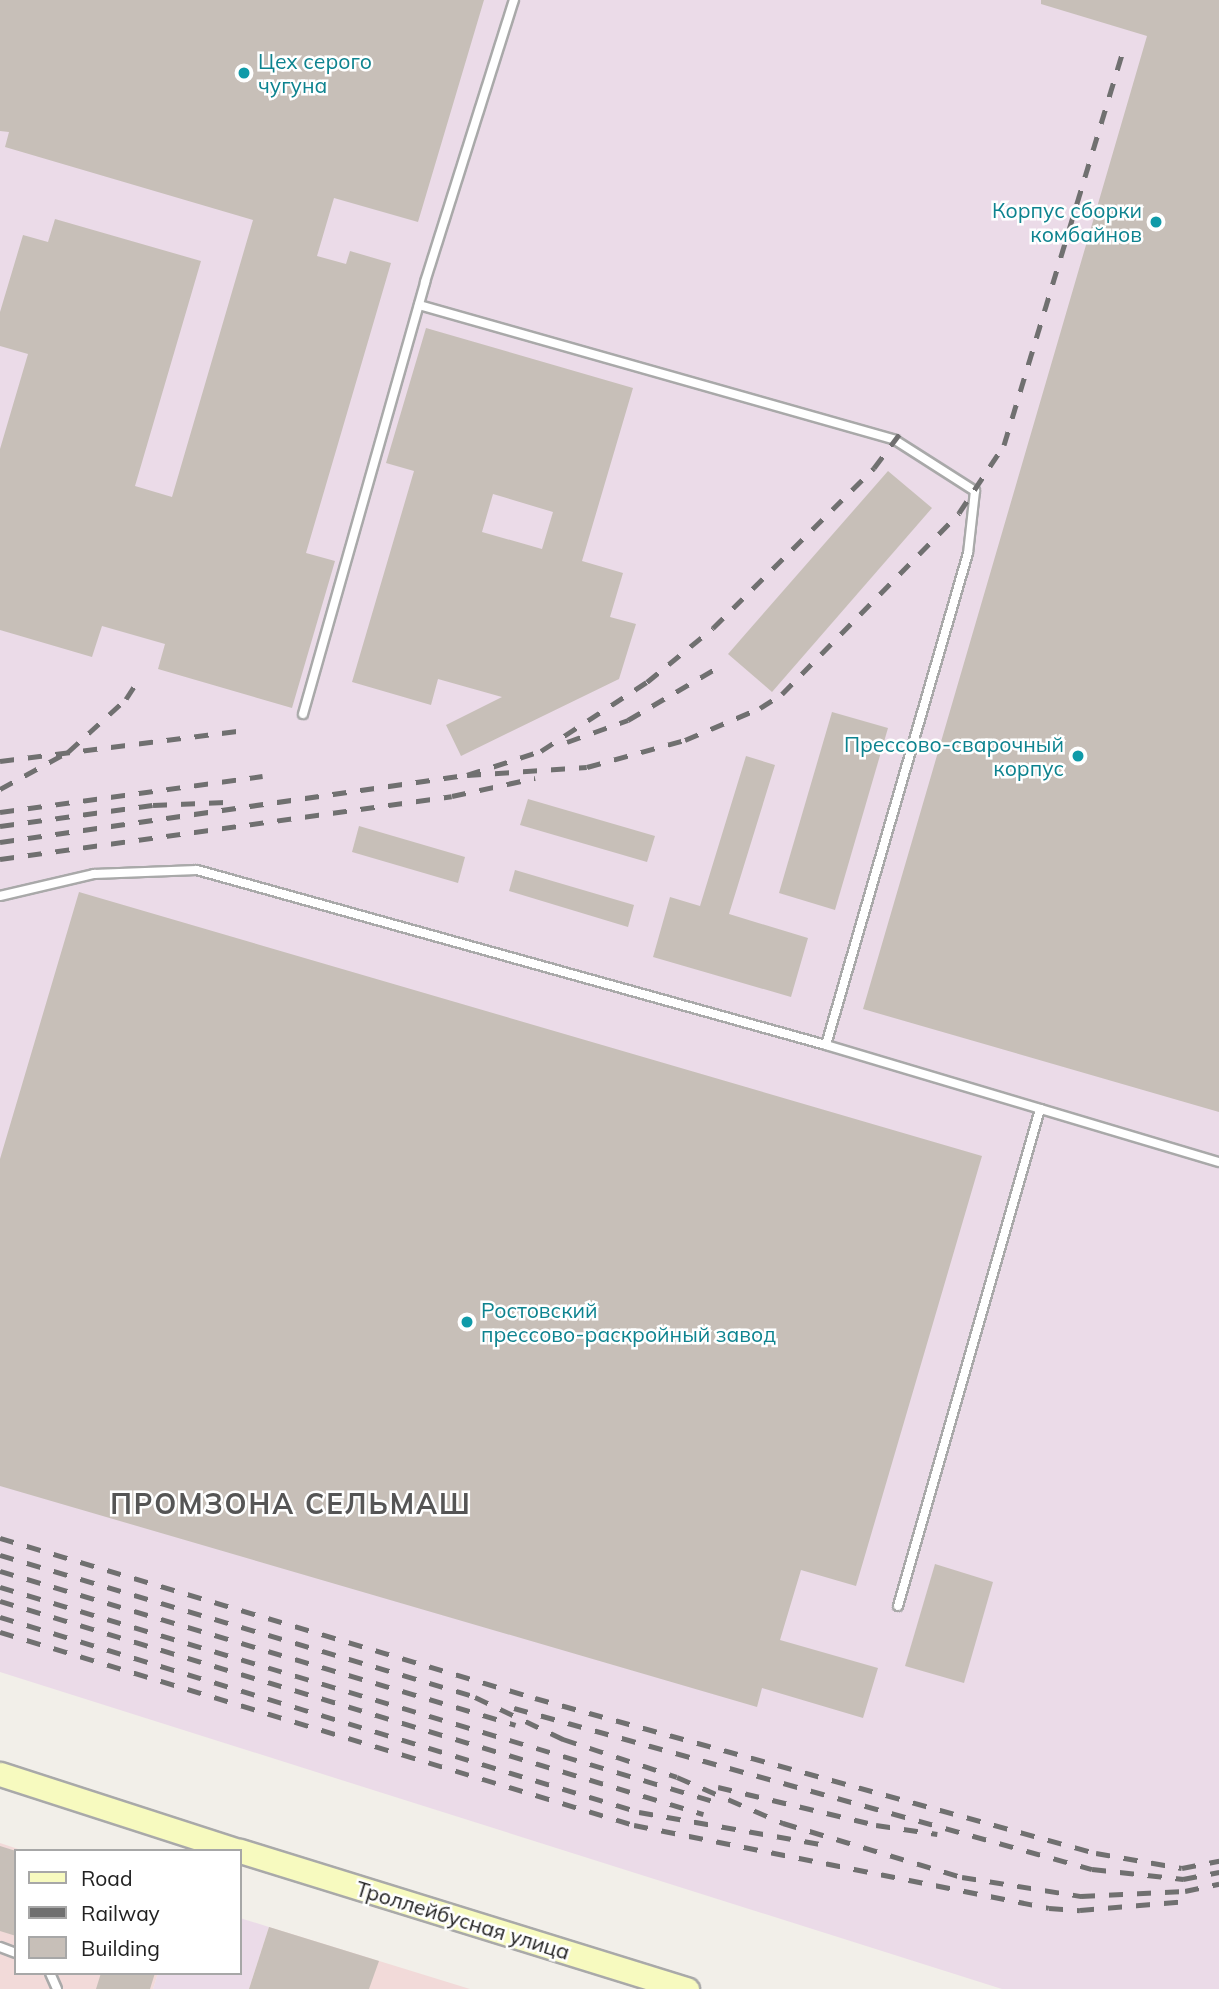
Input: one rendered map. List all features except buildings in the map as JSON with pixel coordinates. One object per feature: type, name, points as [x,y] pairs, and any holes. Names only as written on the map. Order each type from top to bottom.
[{"type":"main road","name":"Троллейбусная улица","points":[[0,1774],[233,1849]]},
{"type":"main road","name":"Троллейбусная улица","points":[[242,1852],[687,1989]]},
{"type":"lane","points":[[303,714],[419,305],[514,0]]},
{"type":"lane","points":[[419,305],[895,440],[975,491],[968,553],[826,1045]]},
{"type":"lane","points":[[0,896],[94,874],[197,870],[826,1045],[1219,1162]]},
{"type":"lane","points":[[898,1606],[1040,1109]]},
{"type":"shaded area","points":[[0,0],[1219,0],[1219,1989],[1002,1989],[0,1672]]},
{"type":"shaded area","points":[[0,1843],[18,1849],[14,1849],[14,1975],[157,1975],[153,1989],[0,1989]]},
{"type":"shaded area","points":[[242,1919],[269,1927],[249,1989],[153,1989],[157,1975],[242,1975]]},
{"type":"shaded area","points":[[269,1927],[470,1989],[249,1989]]},
{"type":"railway","points":[[467,775],[587,767],[685,740],[760,708],[782,694],[959,513],[1004,445],[1124,47]]},
{"type":"railway","points":[[0,842],[467,775],[541,751],[647,682],[713,628],[874,468],[907,424]]},
{"type":"railway","points":[[567,742],[628,720],[720,666]]},
{"type":"railway","points":[[0,789],[68,752],[126,699],[141,676]]},
{"type":"railway","points":[[0,761],[239,731]]},
{"type":"railway","points":[[0,812],[263,776]]},
{"type":"railway","points":[[0,859],[452,796],[535,778]]},
{"type":"railway","points":[[0,826],[153,805],[226,802]]},
{"type":"railway","points":[[0,1538],[535,1698],[1096,1853],[1182,1868],[1219,1861]]},
{"type":"railway","points":[[0,1555],[475,1697],[563,1739],[677,1777],[783,1823],[962,1877],[1081,1896],[1185,1891],[1219,1884]]},
{"type":"railway","points":[[0,1571],[516,1725]]},
{"type":"railway","points":[[0,1587],[713,1801]]},
{"type":"railway","points":[[0,1601],[703,1814]]},
{"type":"railway","points":[[0,1617],[639,1812],[820,1844]]},
{"type":"railway","points":[[0,1632],[634,1825],[1049,1908],[1080,1910],[1188,1901]]},
{"type":"railway","points":[[514,1708],[1092,1869],[1183,1879],[1219,1872]]},
{"type":"railway","points":[[718,1787],[876,1825],[937,1834]]},
{"type":"place","name":"Цех серого чугуна","points":[[244,73]]},
{"type":"place","name":"Корпус сборки комбайнов","points":[[1156,222]]},
{"type":"place","name":"Прессово-сварочный корпус","points":[[1078,756]]},
{"type":"place","name":"Ростовский прессово-раскройный завод","points":[[467,1322]]},
{"type":"district","name":"ПРОМЗОНА СЕЛЬМАШ","points":[[291,1504]]}]
